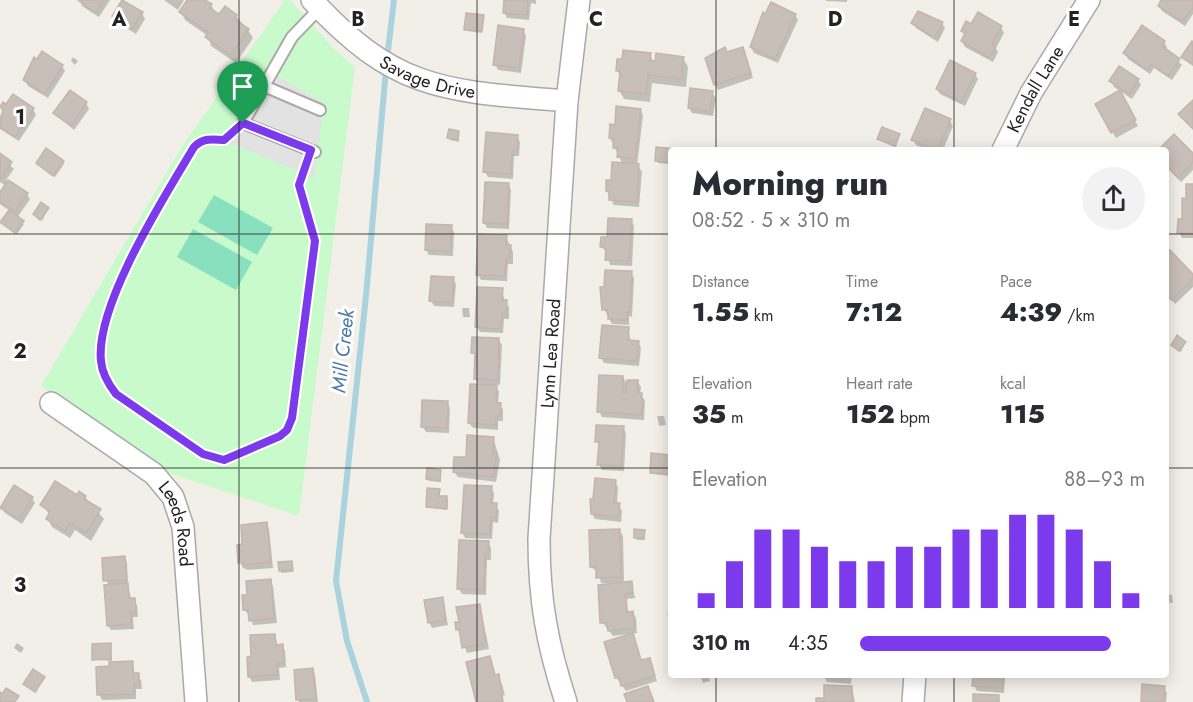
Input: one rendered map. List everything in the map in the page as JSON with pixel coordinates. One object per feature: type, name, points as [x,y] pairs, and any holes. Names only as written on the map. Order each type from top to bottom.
[{"type":"street","name":"Lynn Lea Road","points":[[566,702],[544,623],[539,584],[539,539],[567,101],[579,0]]},
{"type":"street","name":"Kendall Lane","points":[[1004,147],[1031,93],[1089,0]]},
{"type":"street","name":"Savage Drive","points":[[316,4],[346,36],[404,75],[436,86],[473,93],[567,101]]},
{"type":"street","name":"Leeds Road","points":[[51,403],[154,474],[173,497],[183,527],[196,702]]},
{"type":"street","points":[[913,702],[915,678]]},
{"type":"lane","points":[[313,151],[243,123],[292,37],[316,4]]},
{"type":"lane","points":[[264,86],[320,110]]},
{"type":"path","points":[[243,123],[224,140],[199,141],[194,147],[138,243],[123,276],[104,329],[100,361],[106,381],[116,394],[212,458],[224,460],[280,436],[287,430],[292,418],[315,241],[299,185],[313,151]]},
{"type":"green space","points":[[285,0],[290,0],[336,51],[355,67],[299,516],[172,474],[41,386],[181,148]]},
{"type":"green space","points":[[214,195],[273,228],[257,255],[198,222]]},
{"type":"green space","points":[[193,229],[252,262],[236,290],[177,257]]},
{"type":"shaded area","points":[[268,71],[324,103],[314,178],[224,140]]},
{"type":"building","points":[[78,0],[104,0],[95,13]]},
{"type":"building","points":[[122,0],[143,12],[132,29],[112,16]]},
{"type":"building","points":[[187,0],[205,0],[212,4],[209,8],[219,14],[225,6],[237,15],[234,19],[249,29],[231,55],[205,37],[208,32],[179,12]]},
{"type":"building","points":[[504,0],[528,0],[527,15],[503,13]]},
{"type":"building","points":[[1161,0],[1193,0],[1193,8],[1182,21],[1158,6]]},
{"type":"building","points":[[771,2],[796,14],[775,59],[750,47],[763,12],[765,14]]},
{"type":"building","points":[[918,11],[943,22],[934,38],[911,23]]},
{"type":"building","points":[[978,12],[1002,26],[992,43],[996,46],[989,58],[961,41],[965,33],[961,31],[966,21],[971,24]]},
{"type":"building","points":[[466,13],[484,15],[482,31],[464,30]]},
{"type":"building","points":[[498,25],[524,29],[519,68],[493,65]]},
{"type":"building","points":[[1142,25],[1165,41],[1162,46],[1180,59],[1168,76],[1151,64],[1147,70],[1123,53]]},
{"type":"building","points":[[1193,42],[1193,65],[1181,57]]},
{"type":"building","points":[[725,47],[727,52],[743,47],[751,73],[714,85],[705,58]]},
{"type":"building","points":[[623,50],[651,53],[650,61],[655,61],[656,53],[684,57],[681,79],[648,75],[646,94],[618,91],[620,71],[616,71],[617,59],[622,59]]},
{"type":"building","points":[[42,51],[63,65],[45,94],[23,80],[34,57],[37,59]]},
{"type":"building","points":[[950,60],[976,73],[961,102],[936,89]]},
{"type":"building","points":[[1119,66],[1139,79],[1129,94],[1109,81]]},
{"type":"building","points":[[690,88],[713,91],[710,112],[688,108]]},
{"type":"building","points":[[70,90],[87,102],[71,126],[53,113]]},
{"type":"building","points":[[1120,90],[1136,120],[1111,133],[1095,104]]},
{"type":"building","points":[[13,94],[34,108],[15,137],[0,127],[3,110],[0,107],[3,102],[6,104]]},
{"type":"building","points":[[1193,100],[1193,129],[1178,114]]},
{"type":"building","points":[[616,106],[641,109],[635,159],[617,157],[618,148],[613,148],[614,138],[609,138],[610,124],[615,125]]},
{"type":"building","points":[[925,108],[951,119],[939,147],[930,147],[911,140]]},
{"type":"building","points":[[882,127],[900,134],[895,146],[877,139]]},
{"type":"building","points":[[449,129],[459,131],[458,140],[447,138]]},
{"type":"building","points":[[486,132],[518,135],[517,151],[512,151],[511,174],[483,172]]},
{"type":"building","points":[[1174,134],[1193,153],[1193,162],[1178,178],[1169,169],[1169,147],[1161,147]]},
{"type":"building","points":[[656,147],[668,148],[668,163],[655,161]]},
{"type":"building","points":[[46,148],[64,161],[53,176],[36,163]]},
{"type":"building","points":[[0,153],[12,162],[0,180]]},
{"type":"building","points":[[612,162],[639,164],[637,202],[609,200],[606,180],[611,180]]},
{"type":"building","points":[[8,180],[28,193],[15,212],[0,202],[0,192]]},
{"type":"building","points":[[485,182],[509,183],[507,224],[483,223]]},
{"type":"building","points":[[1186,184],[1193,184],[1193,233],[1177,233],[1178,219],[1182,219],[1182,198],[1186,199]]},
{"type":"building","points":[[41,202],[49,208],[40,220],[33,214]]},
{"type":"building","points":[[9,210],[24,221],[15,233],[0,222]]},
{"type":"building","points":[[608,218],[632,219],[629,261],[605,260],[606,248],[600,247],[601,237],[607,237]]},
{"type":"building","points":[[426,224],[452,225],[450,251],[425,250]]},
{"type":"building","points":[[478,234],[507,235],[506,245],[511,245],[510,259],[506,259],[505,276],[476,275]]},
{"type":"building","points":[[1169,251],[1193,274],[1193,279],[1171,300],[1169,298]]},
{"type":"building","points":[[605,270],[632,271],[630,312],[627,312],[627,320],[608,319],[608,310],[602,310],[600,287],[604,287]]},
{"type":"building","points":[[431,276],[454,277],[452,303],[429,301]]},
{"type":"building","points":[[477,287],[503,288],[502,300],[507,300],[506,314],[502,314],[501,329],[475,327]]},
{"type":"building","points":[[602,325],[629,327],[628,340],[639,341],[637,361],[599,358]]},
{"type":"building","points":[[1177,335],[1186,342],[1179,351],[1171,345]]},
{"type":"building","points":[[472,337],[499,338],[498,380],[474,379],[475,353],[471,353]]},
{"type":"building","points":[[599,375],[623,376],[623,392],[626,392],[627,380],[638,380],[638,393],[642,393],[642,415],[597,412]]},
{"type":"building","points":[[470,384],[497,385],[496,402],[501,403],[500,416],[496,416],[496,425],[468,423]]},
{"type":"building","points":[[422,400],[448,401],[447,428],[421,427]]},
{"type":"building","points":[[596,425],[624,426],[621,466],[597,465],[599,442],[595,442]]},
{"type":"building","points":[[467,435],[494,437],[493,453],[497,453],[493,477],[453,472],[454,457],[466,457]]},
{"type":"building","points":[[651,453],[668,455],[668,474],[650,473]]},
{"type":"building","points":[[427,468],[441,470],[440,481],[426,479]]},
{"type":"building","points":[[595,478],[616,480],[614,503],[620,503],[618,517],[591,514],[590,499],[593,499]]},
{"type":"building","points":[[55,481],[77,495],[79,491],[86,496],[84,499],[101,509],[86,533],[70,523],[65,531],[46,519],[50,511],[40,505]]},
{"type":"building","points":[[14,485],[33,497],[19,519],[0,508]]},
{"type":"building","points":[[464,485],[492,486],[491,503],[497,503],[496,518],[491,517],[490,534],[461,533]]},
{"type":"building","points":[[427,488],[440,489],[439,496],[447,496],[447,509],[426,507]]},
{"type":"building","points":[[267,522],[271,562],[244,565],[243,562],[238,563],[237,545],[242,544],[241,525]]},
{"type":"building","points":[[620,529],[621,577],[596,578],[596,567],[590,567],[589,530]]},
{"type":"building","points":[[634,529],[645,530],[644,538],[634,538]]},
{"type":"building","points":[[459,540],[489,541],[488,555],[485,555],[484,590],[457,589]]},
{"type":"building","points":[[125,556],[127,580],[103,581],[102,558]]},
{"type":"building","points":[[292,561],[293,570],[279,571],[278,562]]},
{"type":"building","points":[[271,579],[274,618],[249,621],[248,610],[243,610],[242,595],[247,595],[246,581]]},
{"type":"building","points":[[632,581],[633,593],[625,594],[627,612],[633,611],[635,628],[608,631],[607,623],[600,623],[598,585]]},
{"type":"building","points":[[128,583],[129,598],[135,598],[136,612],[131,612],[131,624],[107,626],[104,585]]},
{"type":"building","points":[[443,597],[446,620],[428,623],[424,600]]},
{"type":"building","points":[[480,604],[486,644],[462,648],[459,629],[456,630],[455,622],[459,622],[456,607]]},
{"type":"building","points":[[633,633],[641,660],[650,658],[655,676],[621,686],[619,677],[615,678],[604,642]]},
{"type":"building","points":[[275,634],[276,645],[283,644],[284,662],[277,663],[278,675],[248,677],[247,657],[251,656],[250,635]]},
{"type":"building","points":[[111,643],[111,659],[92,660],[92,644]]},
{"type":"building","points":[[490,656],[495,675],[499,674],[503,702],[476,702],[466,662]]},
{"type":"building","points":[[133,661],[133,673],[139,673],[139,684],[134,684],[134,694],[97,695],[96,667],[109,666],[109,662]]},
{"type":"building","points":[[313,668],[316,699],[296,700],[294,670]]},
{"type":"building","points":[[33,669],[45,677],[35,692],[23,684]]},
{"type":"building","points":[[973,678],[1003,678],[1002,688],[972,686]]},
{"type":"building","points":[[1142,684],[1165,686],[1163,702],[1141,702]]},
{"type":"building","points":[[824,685],[852,686],[852,702],[816,702],[816,698],[824,698]]},
{"type":"building","points":[[648,686],[654,702],[627,702],[624,694]]},
{"type":"building","points":[[6,688],[19,696],[15,702],[0,702],[0,692],[2,694]]},
{"type":"building","points":[[973,694],[999,695],[999,702],[973,702]]},
{"type":"waterway","name":"Mill Creek","points":[[387,59],[394,0]]},
{"type":"waterway","name":"Mill Creek","points":[[367,702],[347,641],[336,581],[366,296],[386,69]]},
{"type":"route","points":[[243,123],[311,150],[299,185],[315,241],[292,418],[287,430],[280,436],[224,460],[203,454],[116,394],[106,381],[100,361],[104,329],[123,276],[138,243],[194,147],[199,141],[224,140],[243,123]]}]
